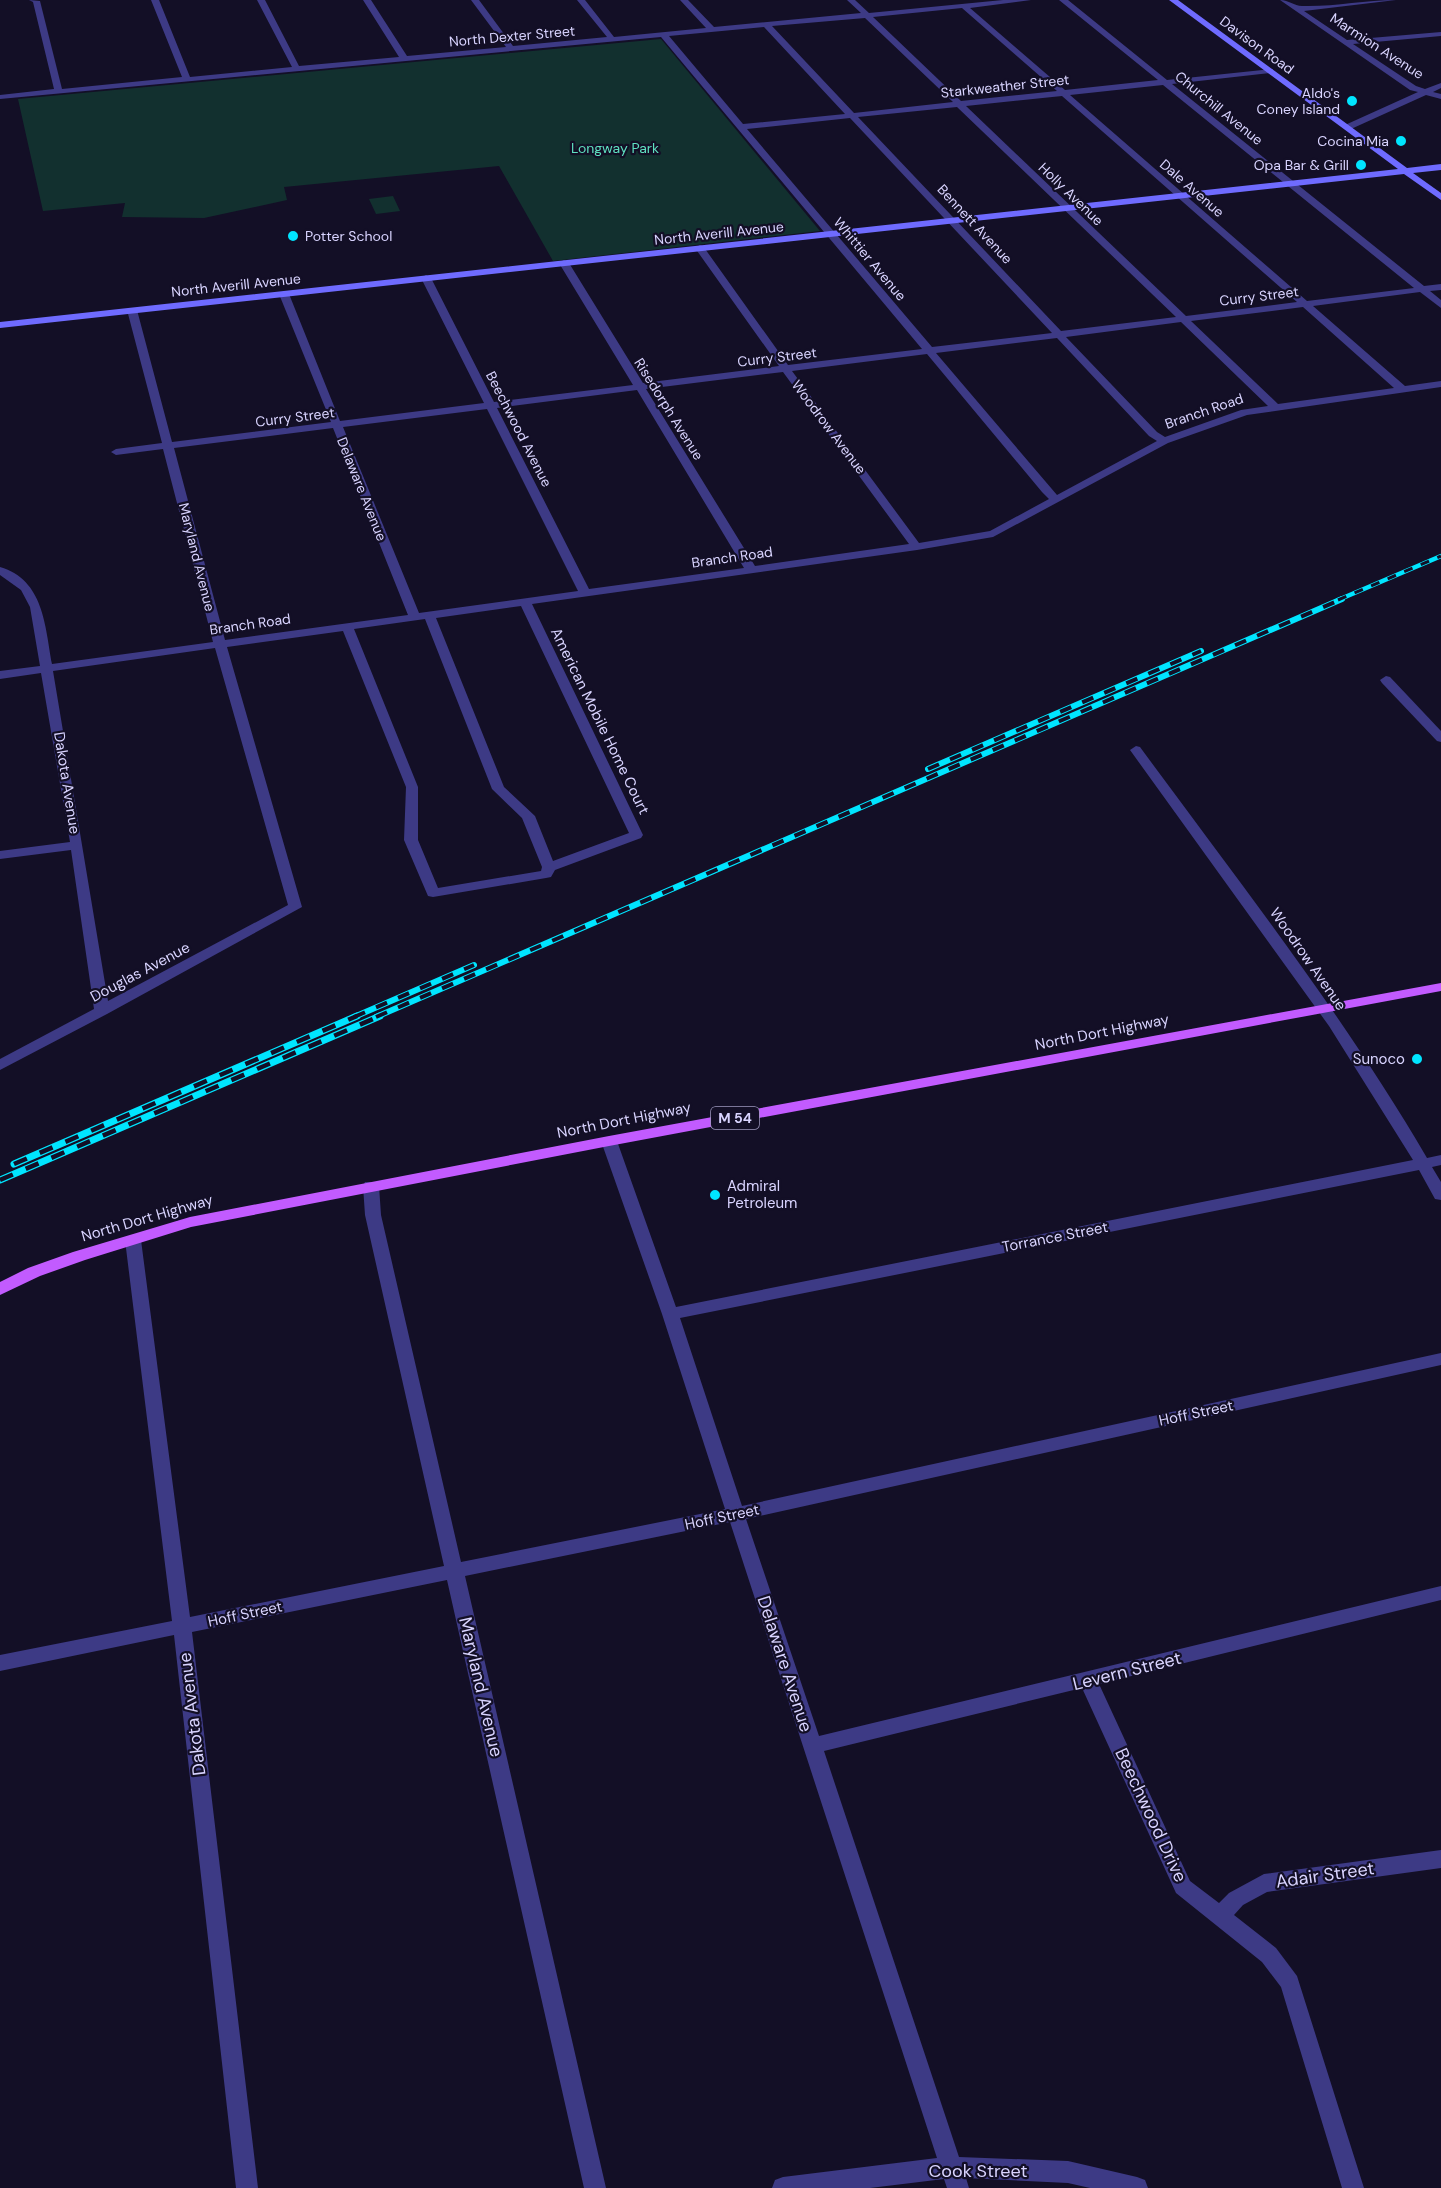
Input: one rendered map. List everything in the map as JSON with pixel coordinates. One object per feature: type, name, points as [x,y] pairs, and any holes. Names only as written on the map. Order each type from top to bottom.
[{"type":"main road","name":"North Dort Highway","points":[[0,1289],[34,1272],[190,1222],[609,1141],[1441,987]]},
{"type":"main road","points":[[0,1276],[34,1272]]},
{"type":"street","points":[[155,0],[187,80]]},
{"type":"street","points":[[261,0],[297,69]]},
{"type":"street","points":[[367,0],[405,60]]},
{"type":"street","points":[[475,0],[511,49]]},
{"type":"street","points":[[581,0],[613,39]]},
{"type":"street","points":[[684,0],[712,30]]},
{"type":"street","name":"Holly Avenue","points":[[850,0],[1274,406]]},
{"type":"street","name":"North Dexter Street","points":[[0,97],[1027,0]]},
{"type":"street","name":"Churchill Avenue","points":[[1063,0],[1441,305]]},
{"type":"street","name":"Davison Road","points":[[1173,0],[1441,197]]},
{"type":"street","name":"Marmion Avenue","points":[[1284,0],[1413,88],[1441,97]]},
{"type":"street","points":[[1297,9],[1392,0]]},
{"type":"street","points":[[34,1],[59,92]]},
{"type":"street","name":"Dale Avenue","points":[[964,6],[1402,389]]},
{"type":"street","name":"Bennett Avenue","points":[[766,25],[1152,434],[1164,441]]},
{"type":"street","points":[[1345,42],[1441,34]]},
{"type":"street","name":"Whittier Avenue","points":[[663,35],[1057,500]]},
{"type":"street","name":"Starkweather Street","points":[[742,127],[1270,71]]},
{"type":"street","points":[[1348,127],[1441,85]]},
{"type":"street","name":"North Averill Avenue","points":[[0,325],[1441,166]]},
{"type":"street","name":"Woodrow Avenue","points":[[700,248],[917,546]]},
{"type":"street","name":"Risedorph Avenue","points":[[564,263],[752,569]]},
{"type":"street","name":"Beechwood Avenue","points":[[426,278],[585,593]]},
{"type":"street","name":"Curry Street","points":[[116,452],[1441,287]]},
{"type":"street","name":"Delaware Avenue","points":[[284,294],[414,616]]},
{"type":"street","name":"Maryland Avenue","points":[[132,310],[220,644],[295,907]]},
{"type":"street","name":"Branch Road","points":[[0,675],[993,534],[1164,441],[1245,412],[1274,406],[1441,384]]},
{"type":"street","name":"Dakota Avenue","points":[[0,570],[26,588],[36,607],[77,845],[102,1011]]},
{"type":"street","name":"American Mobile Home Court","points":[[347,626],[412,787],[411,840],[433,893],[546,874],[549,867],[636,836],[525,601]]},
{"type":"street","points":[[429,614],[498,789],[528,816],[549,867]]},
{"type":"street","points":[[1386,680],[1441,738]]},
{"type":"street","name":"Woodrow Avenue","points":[[1136,750],[1324,1010],[1390,1108],[1441,1195]]},
{"type":"street","points":[[0,855],[77,845]]},
{"type":"street","name":"Douglas Avenue","points":[[0,1065],[295,907]]},
{"type":"street","name":"Delaware Avenue","points":[[609,1141],[670,1314],[954,2177]]},
{"type":"street","name":"Torrance Street","points":[[670,1314],[1441,1160]]},
{"type":"street","name":"Maryland Avenue","points":[[371,1186],[373,1215],[595,2188]]},
{"type":"street","name":"Dakota Avenue","points":[[133,1240],[182,1627],[247,2188]]},
{"type":"street","name":"Hoff Street","points":[[0,1663],[736,1514],[1441,1359]]},
{"type":"street","name":"Levern Street","points":[[812,1746],[1441,1593]]},
{"type":"street","name":"Beechwood Drive","points":[[1088,1680],[1183,1887],[1269,1954],[1290,1983],[1353,2188]]},
{"type":"street","name":"Adair Street","points":[[1220,1916],[1236,1899],[1264,1883],[1441,1859]]},
{"type":"street","name":"Cook Street","points":[[783,2188],[1068,2172],[1137,2188]]},
{"type":"green space","name":"Longway Park","points":[[661,39],[820,231],[553,261],[499,166],[284,187],[287,200],[204,218],[122,217],[125,203],[43,211],[18,99]]},
{"type":"green space","points":[[393,196],[400,211],[376,214],[369,199]]},
{"type":"railway","points":[[1338,600],[1441,556]]},
{"type":"railway","points":[[376,1017],[1342,599]]},
{"type":"railway","points":[[928,769],[1201,651]]},
{"type":"railway","points":[[354,1017],[474,965]]},
{"type":"railway","points":[[14,1164],[357,1016]]},
{"type":"railway","points":[[0,1180],[380,1016]]},
{"type":"place","name":"Aldo's Coney Island","points":[[1352,101]]},
{"type":"place","name":"Cocina Mia","points":[[1401,141]]},
{"type":"place","name":"Opa Bar & Grill","points":[[1361,165]]},
{"type":"place","name":"Potter School","points":[[293,236]]},
{"type":"place","name":"Sunoco","points":[[1417,1059]]},
{"type":"place","name":"Admiral Petroleum","points":[[715,1195]]}]
